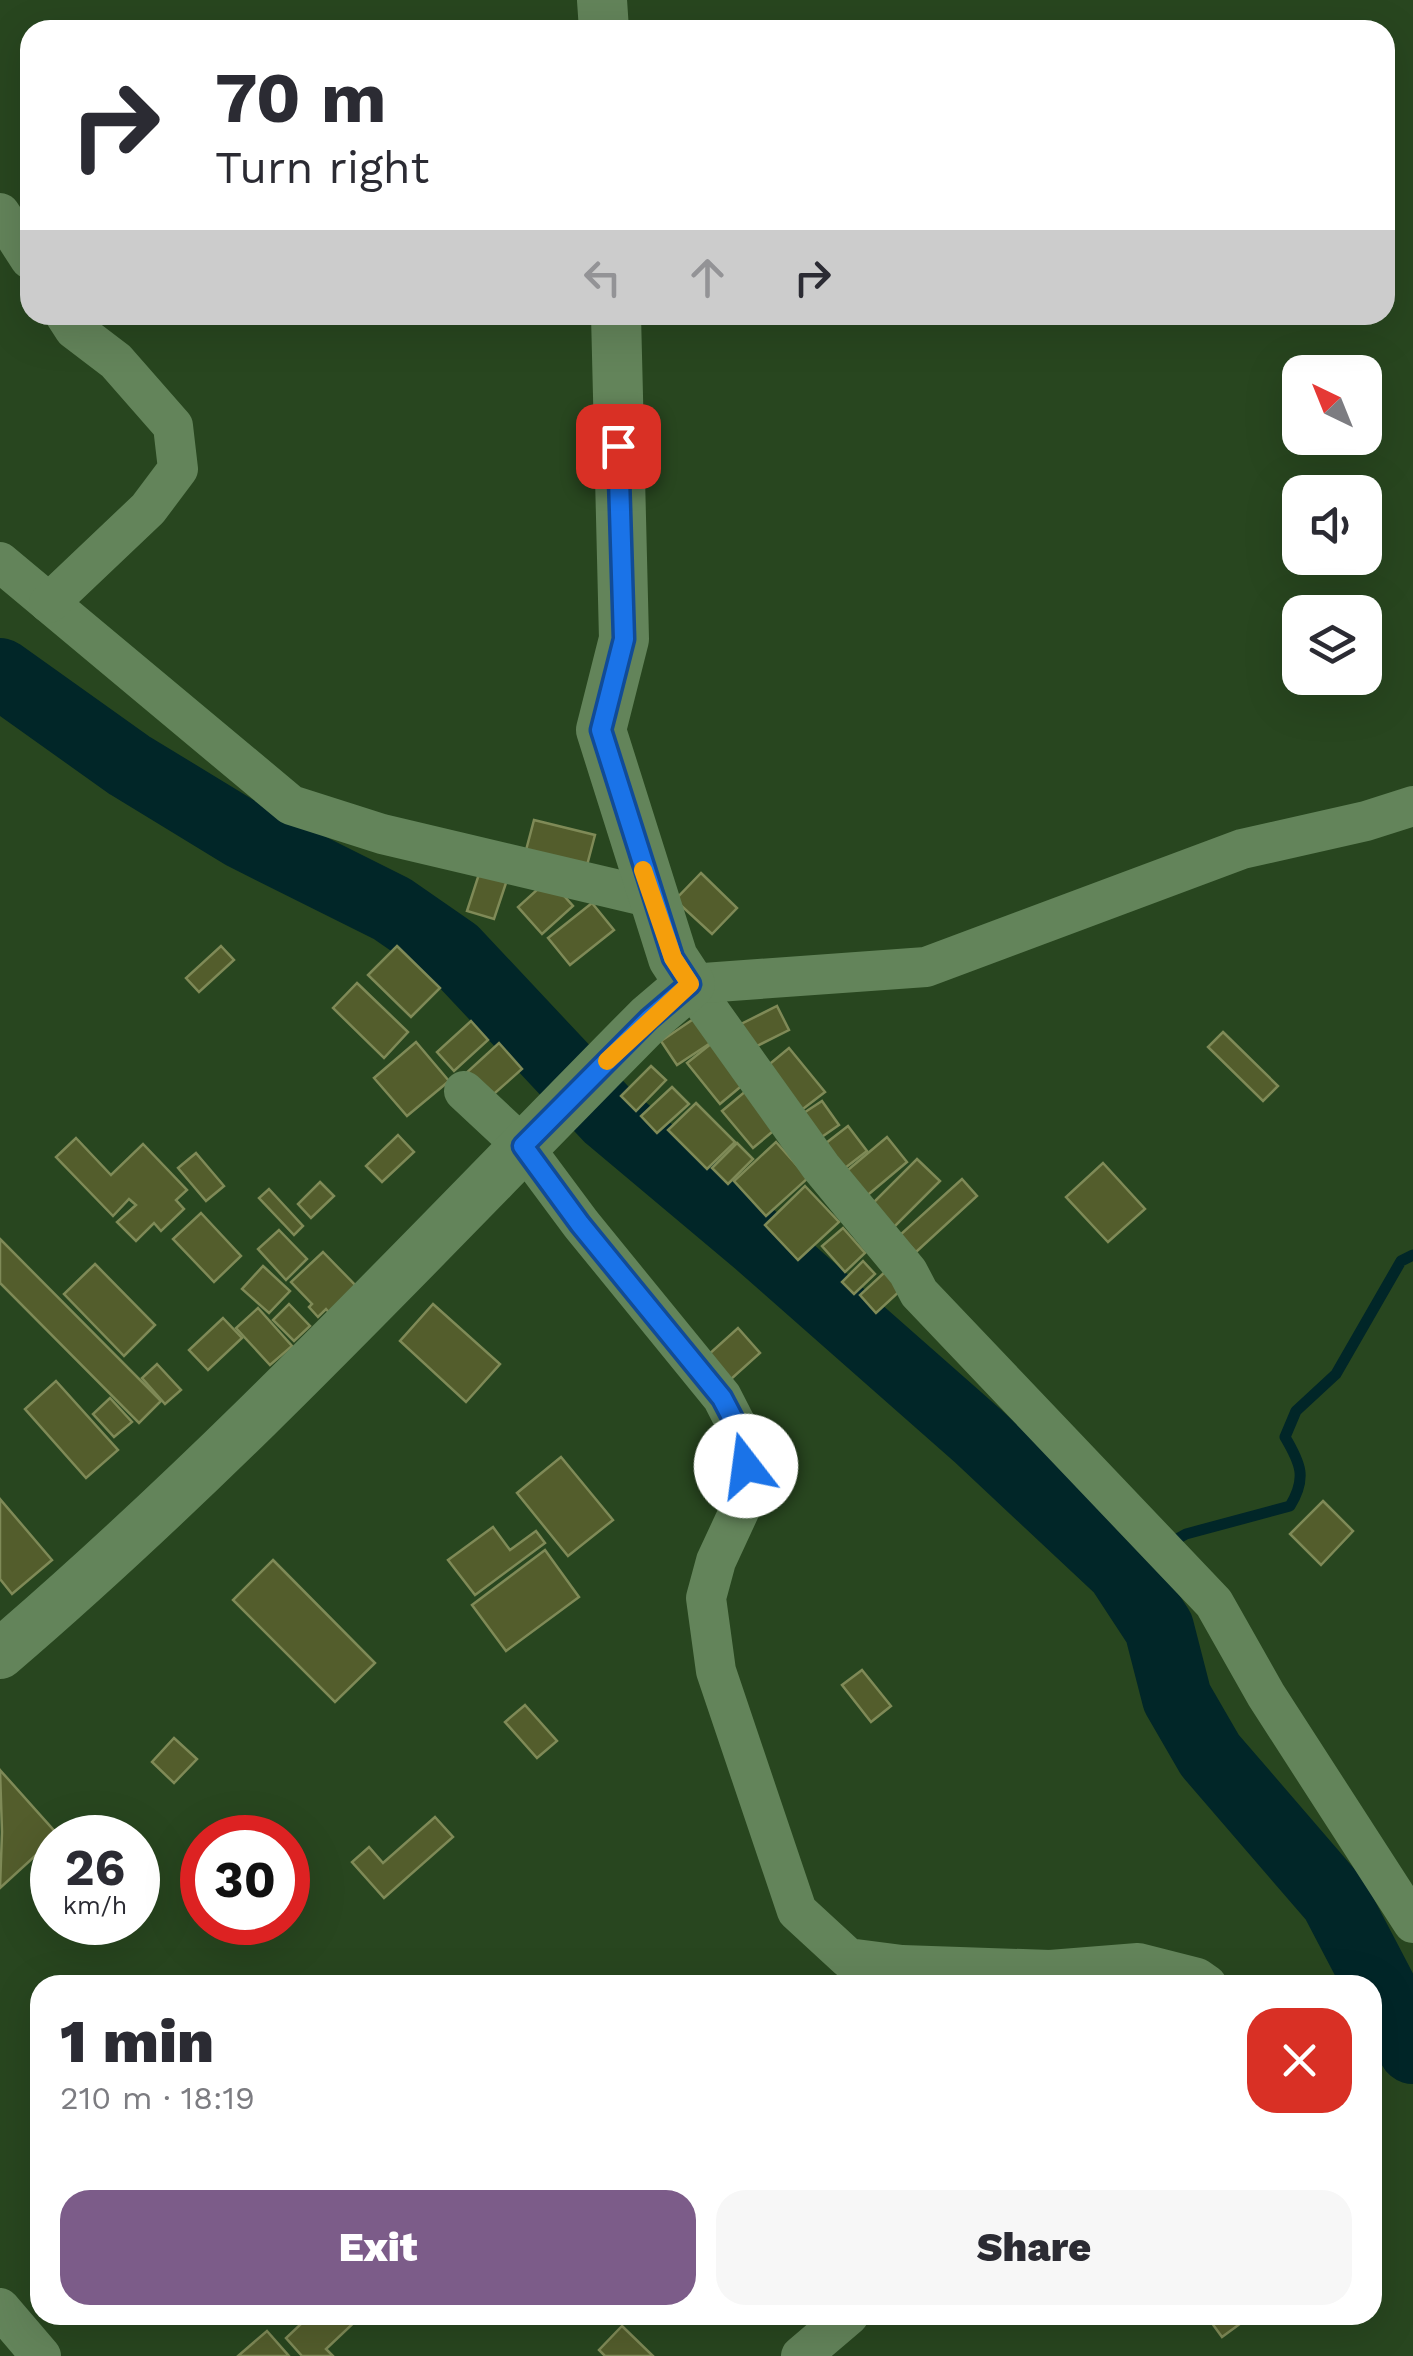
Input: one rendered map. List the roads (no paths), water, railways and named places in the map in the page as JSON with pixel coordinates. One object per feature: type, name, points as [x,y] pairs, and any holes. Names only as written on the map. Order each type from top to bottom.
[{"type":"street","points":[[0,213],[20,244]]},
{"type":"street","points":[[49,603],[148,509],[178,469],[173,426],[116,361],[71,325]]},
{"type":"street","points":[[616,325],[624,639],[601,730],[673,958],[820,1168],[908,1272],[919,1292],[1214,1602],[1266,1695],[1413,1923]]},
{"type":"street","points":[[0,562],[291,805],[382,834],[652,898]]},
{"type":"street","points":[[0,1654],[110,1558],[357,1318],[540,1128],[690,984],[926,966],[1242,849],[1366,822],[1413,806]]},
{"type":"street","points":[[464,1090],[540,1128],[580,1224],[722,1398],[744,1440],[748,1492],[716,1561],[706,1598],[716,1671],[797,1911],[848,1958],[902,1965],[1050,1970],[1138,1964],[1185,1975]]},
{"type":"street","points":[[0,2308],[42,2356]]},
{"type":"street","points":[[800,2356],[838,2325]]},
{"type":"waterway","points":[[0,673],[129,765],[242,834],[392,909],[454,952],[609,1117],[978,1436],[1121,1570],[1159,1628],[1177,1698],[1210,1755],[1335,1900],[1374,1975]]},
{"type":"waterway","points":[[1121,1570],[1186,1534],[1290,1506],[1299,1487],[1300,1471],[1285,1437],[1296,1411],[1336,1374],[1401,1261],[1413,1255]]},
{"type":"waterway","points":[[1382,1990],[1413,2049]]}]
